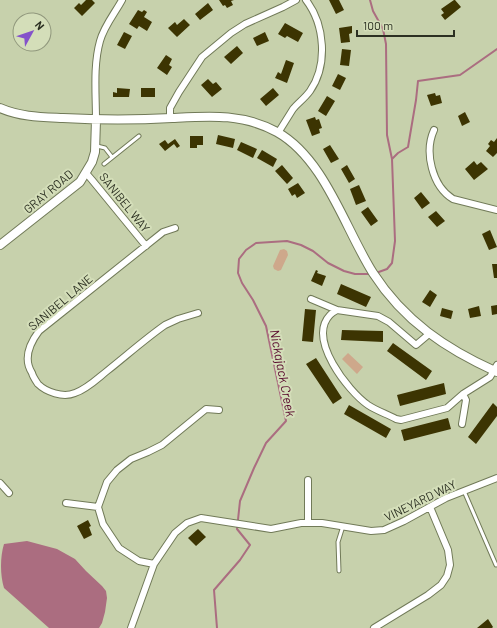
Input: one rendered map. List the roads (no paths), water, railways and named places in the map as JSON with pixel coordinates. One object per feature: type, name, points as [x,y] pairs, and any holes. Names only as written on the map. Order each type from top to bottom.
[{"type":"street","points":[[96,120],[96,61],[100,40],[122,0]]},
{"type":"street","points":[[170,118],[170,108],[202,57],[231,32],[296,0]]},
{"type":"street","points":[[278,133],[294,109],[310,90],[321,67],[322,51],[320,34],[315,17],[306,0]]},
{"type":"street","points":[[0,108],[30,117],[96,120],[213,116],[238,118],[261,125],[278,133],[299,149],[313,165],[381,285],[396,303],[429,334],[457,353],[496,369],[490,377],[463,394],[447,408],[401,420],[396,419],[369,405],[355,394],[341,378],[331,361],[326,348],[323,327],[330,315],[338,310]]},
{"type":"street","name":"GRAY ROAD","points":[[0,245],[80,182],[92,162],[95,146],[96,120]]},
{"type":"street","points":[[434,130],[430,138],[430,154],[437,180],[445,193],[458,201],[497,210]]},
{"type":"street","name":"SANIBEL WAY","points":[[86,173],[146,246]]},
{"type":"street","name":"SANIBEL LANE","points":[[175,228],[163,232],[39,331],[28,349],[30,372],[38,384],[49,391],[63,395],[74,394],[88,386],[165,325],[198,313]]},
{"type":"street","points":[[311,299],[338,310],[378,316],[388,322],[416,345],[429,334]]},
{"type":"street","points":[[462,424],[466,400],[463,394]]},
{"type":"street","points":[[154,564],[139,561],[119,548],[103,524],[98,507],[107,482],[121,466],[130,459],[162,445],[206,409],[219,410]]},
{"type":"street","name":"VINEYARD WAY","points":[[130,628],[154,564],[175,533],[187,523],[201,518],[271,529],[301,523],[322,523],[371,531],[384,530],[446,498],[497,478]]},
{"type":"street","points":[[308,480],[308,523]]},
{"type":"street","points":[[0,483],[9,493]]},
{"type":"street","points":[[66,503],[98,507]]},
{"type":"street","points":[[374,628],[428,595],[441,585],[447,576],[450,565],[448,550],[430,507]]},
{"type":"lane","points":[[104,164],[112,156],[139,136]]},
{"type":"lane","points":[[95,146],[105,148],[112,156]]},
{"type":"lane","points":[[464,491],[496,565]]},
{"type":"lane","points":[[339,571],[338,542],[343,526]]},
{"type":"waterway","points":[[370,0],[373,11],[383,29],[386,44],[387,135],[392,159],[395,241],[392,263],[387,269],[376,273]]},
{"type":"waterway","name":"Nickajack Creek","points":[[392,159],[408,147],[418,81],[460,75],[497,49]]},
{"type":"waterway","name":"Nickajack Creek","points":[[217,628],[214,590],[240,560],[250,545],[237,529],[240,501],[266,443],[286,421],[266,326],[253,300],[242,283],[238,273],[239,259],[246,250],[256,243],[287,241],[301,245],[313,251],[328,263],[344,271],[355,274],[372,274]]}]
